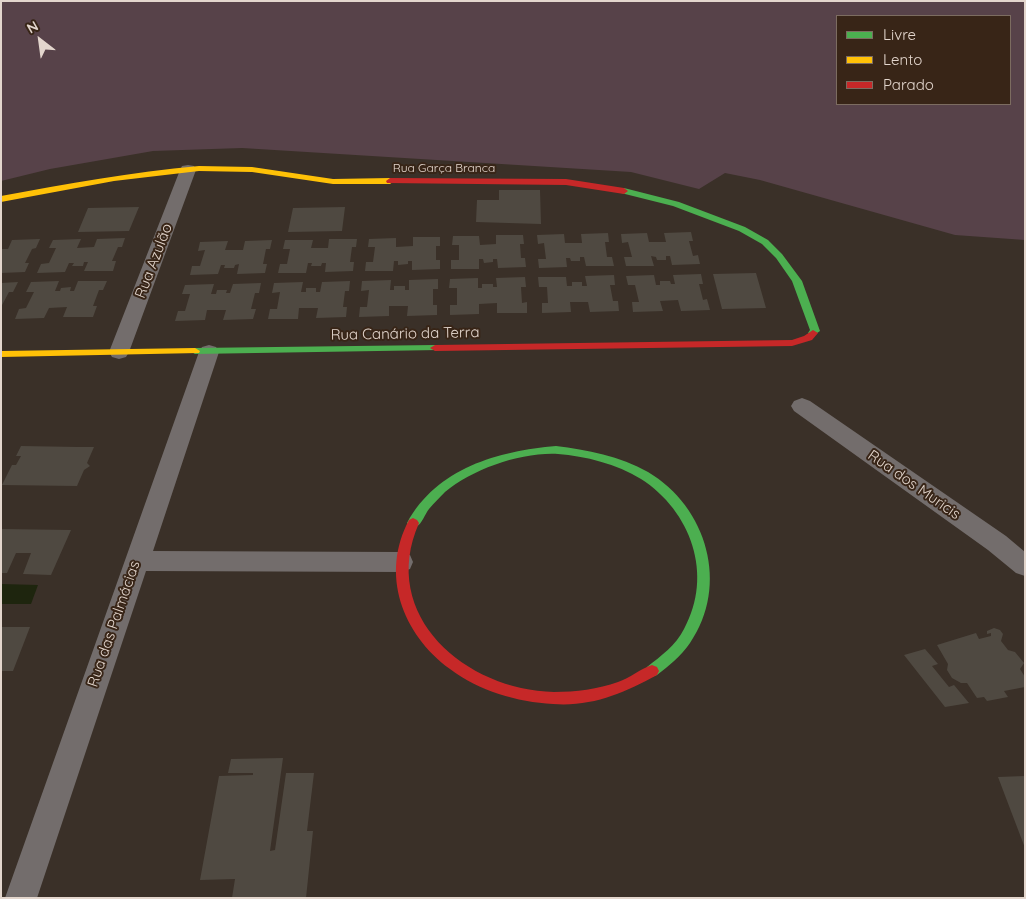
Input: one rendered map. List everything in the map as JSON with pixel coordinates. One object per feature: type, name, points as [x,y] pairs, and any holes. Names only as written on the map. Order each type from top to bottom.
[{"type":"street","name":"Rua Garça Branca","points":[[1,199],[96,182],[188,170],[228,168],[259,170],[327,181],[566,182],[607,187],[642,194],[676,204],[742,229],[764,242],[779,256],[797,281],[815,331],[808,338]]},
{"type":"street","name":"Rua Azulão","points":[[119,352],[188,170]]},
{"type":"street","name":"Rua Canário da Terra","points":[[1,354],[792,343],[808,338]]},
{"type":"street","name":"Rua das Palmácias","points":[[21,898],[209,352]]},
{"type":"street","name":"Rua dos Muricis","points":[[802,406],[997,543],[1025,566]]},
{"type":"street","points":[[556,450],[581,452],[613,461],[649,478],[668,493],[683,510],[696,529],[704,550],[707,572],[706,595],[699,617],[687,638],[670,657],[649,673],[624,686],[596,695],[566,698],[535,697],[505,691],[477,681],[453,666],[433,648],[417,628],[407,606],[401,584],[401,562],[405,540],[414,520],[444,486],[463,473],[484,462],[507,455],[556,450]]},
{"type":"street","points":[[136,561],[401,562]]},
{"type":"shaded area","points":[[1,1],[1025,1],[1025,240],[955,235],[760,180],[725,173],[699,189],[631,172],[242,148],[153,151],[50,169],[1,181]]},
{"type":"shaded area","points":[[1,584],[38,585],[31,604],[1,604]]},
{"type":"building","points":[[499,190],[540,190],[541,224],[476,222],[477,200],[499,200]]},
{"type":"building","points":[[139,207],[129,231],[78,232],[88,208]]},
{"type":"building","points":[[345,207],[342,231],[288,232],[293,208]]},
{"type":"building","points":[[691,232],[693,241],[689,241],[693,256],[698,255],[700,264],[672,265],[670,256],[666,256],[666,260],[657,260],[656,257],[651,256],[654,266],[626,266],[624,257],[632,257],[628,242],[622,243],[621,234],[647,233],[649,242],[666,242],[664,233]]},
{"type":"building","points":[[608,233],[609,242],[605,242],[607,257],[612,257],[614,266],[586,266],[584,257],[580,257],[580,261],[571,261],[570,258],[566,258],[567,267],[539,268],[538,259],[546,259],[544,243],[538,244],[537,235],[564,234],[565,243],[582,243],[581,234]]},
{"type":"building","points":[[496,235],[523,235],[524,244],[520,244],[521,258],[525,258],[526,267],[498,268],[497,259],[493,259],[493,262],[484,263],[483,259],[479,259],[479,269],[451,269],[451,260],[459,260],[459,245],[452,245],[453,236],[479,236],[480,245],[496,244]]},
{"type":"building","points":[[413,237],[440,237],[440,246],[436,246],[436,260],[440,260],[440,269],[412,270],[412,261],[408,261],[408,264],[398,265],[398,261],[394,261],[393,271],[365,271],[366,262],[373,262],[375,247],[368,247],[369,239],[396,238],[396,247],[413,246]]},
{"type":"building","points":[[125,238],[122,247],[118,247],[112,261],[116,261],[113,271],[84,271],[88,262],[84,262],[83,266],[72,266],[74,263],[69,263],[65,272],[37,273],[41,264],[49,263],[56,248],[49,248],[53,240],[81,239],[77,248],[94,247],[97,239]]},
{"type":"building","points":[[40,239],[25,263],[29,263],[25,272],[1,273],[1,249],[8,249],[12,240]]},
{"type":"building","points":[[329,239],[357,239],[356,247],[352,247],[350,262],[354,262],[353,271],[325,272],[326,263],[322,263],[321,266],[311,266],[312,263],[308,263],[306,273],[278,273],[280,264],[287,264],[290,249],[283,249],[285,240],[313,240],[311,248],[328,248]]},
{"type":"building","points":[[272,240],[270,249],[266,249],[263,264],[267,264],[265,273],[237,274],[239,264],[235,265],[234,268],[224,268],[225,265],[221,265],[218,274],[190,275],[192,266],[200,266],[205,250],[198,251],[200,242],[228,241],[225,250],[243,250],[245,241]]},
{"type":"building","points":[[756,273],[766,308],[722,309],[713,274]]},
{"type":"building","points":[[701,274],[703,284],[699,284],[703,300],[707,299],[710,310],[681,311],[678,300],[660,301],[663,311],[633,312],[632,302],[639,302],[635,285],[628,285],[626,276],[654,275],[656,285],[660,285],[660,281],[670,281],[671,284],[675,284],[673,275]]},
{"type":"building","points":[[614,275],[615,285],[610,285],[613,301],[618,301],[619,311],[590,312],[588,302],[570,302],[571,312],[542,313],[542,303],[548,303],[547,287],[539,287],[538,277],[566,277],[567,286],[572,286],[572,282],[582,282],[582,286],[587,286],[585,276]]},
{"type":"building","points":[[525,277],[526,287],[521,287],[522,303],[527,302],[527,313],[497,313],[497,303],[479,304],[479,314],[450,315],[450,305],[457,305],[457,288],[449,288],[450,279],[478,278],[478,288],[482,288],[482,284],[493,284],[493,287],[497,287],[496,278]]},
{"type":"building","points":[[438,279],[438,289],[433,289],[433,305],[437,305],[437,315],[407,316],[408,306],[389,306],[389,316],[359,317],[360,307],[367,307],[369,290],[361,291],[362,281],[391,280],[390,290],[394,290],[394,286],[405,286],[405,290],[409,290],[409,280]]},
{"type":"building","points":[[59,281],[55,291],[71,287],[70,291],[74,291],[78,281],[107,281],[103,290],[99,290],[93,306],[97,306],[93,317],[63,317],[67,307],[49,308],[44,318],[15,319],[19,309],[26,308],[34,292],[26,292],[31,282]]},
{"type":"building","points":[[350,281],[349,291],[345,291],[343,307],[347,307],[346,317],[316,318],[318,308],[299,308],[298,319],[268,319],[270,309],[277,309],[280,292],[272,293],[274,283],[303,282],[301,292],[306,292],[306,288],[316,288],[316,292],[320,292],[322,282]]},
{"type":"building","points":[[18,282],[13,292],[9,292],[1,307],[1,283]]},
{"type":"building","points":[[261,283],[259,293],[255,293],[251,309],[256,309],[253,319],[223,320],[226,310],[207,310],[205,320],[175,321],[178,311],[185,311],[190,294],[182,294],[185,285],[214,284],[211,294],[216,294],[217,290],[227,290],[226,293],[230,293],[233,284]]},
{"type":"building","points":[[21,446],[94,447],[87,463],[90,466],[84,470],[77,486],[2,485],[12,465],[16,465],[21,456],[16,456]]},
{"type":"building","points":[[1,529],[71,530],[51,575],[23,574],[31,553],[16,553],[7,573],[1,573]]},
{"type":"building","points":[[1,627],[30,627],[13,671],[1,671]]},
{"type":"building","points":[[994,628],[1000,630],[1003,634],[1001,641],[1008,650],[1015,652],[1024,663],[1020,669],[1025,677],[1025,687],[1004,691],[1008,697],[987,701],[984,697],[977,698],[967,683],[961,683],[952,678],[947,670],[948,664],[937,645],[976,633],[979,639],[991,636],[991,633],[987,634],[987,631]]},
{"type":"building","points":[[925,649],[938,664],[932,666],[949,687],[954,685],[969,703],[945,707],[904,655]]},
{"type":"building","points":[[283,758],[270,851],[275,850],[286,773],[314,773],[307,831],[313,831],[306,898],[232,898],[235,879],[200,880],[219,776],[253,775],[253,773],[228,773],[231,759]]},
{"type":"building","points":[[1025,776],[1025,848],[998,777]]},
{"type":"traffic: fast","points":[[624,191],[676,204],[742,229],[765,242],[779,256],[797,281],[815,331],[813,333]]},
{"type":"traffic: fast","points":[[195,351],[435,348]]},
{"type":"traffic: fast","points":[[556,450],[601,458],[623,465],[644,475],[663,489],[679,506],[691,525],[700,545],[704,567],[704,589],[699,611],[689,633],[681,644],[652,671]]},
{"type":"traffic: fast","points":[[413,523],[425,505],[440,490],[474,468],[514,455],[556,450]]},
{"type":"traffic: slow","points":[[1,199],[142,174],[199,169],[252,169],[333,182],[390,181]]},
{"type":"traffic: slow","points":[[1,354],[195,351]]},
{"type":"traffic: jam","points":[[390,181],[566,182],[624,191]]},
{"type":"traffic: jam","points":[[435,348],[792,343],[808,338],[813,333]]},
{"type":"traffic: jam","points":[[413,523],[404,545],[401,568],[406,603],[411,614],[430,642],[455,665],[485,682],[519,694],[554,698],[589,696],[622,687],[652,671]]}]
